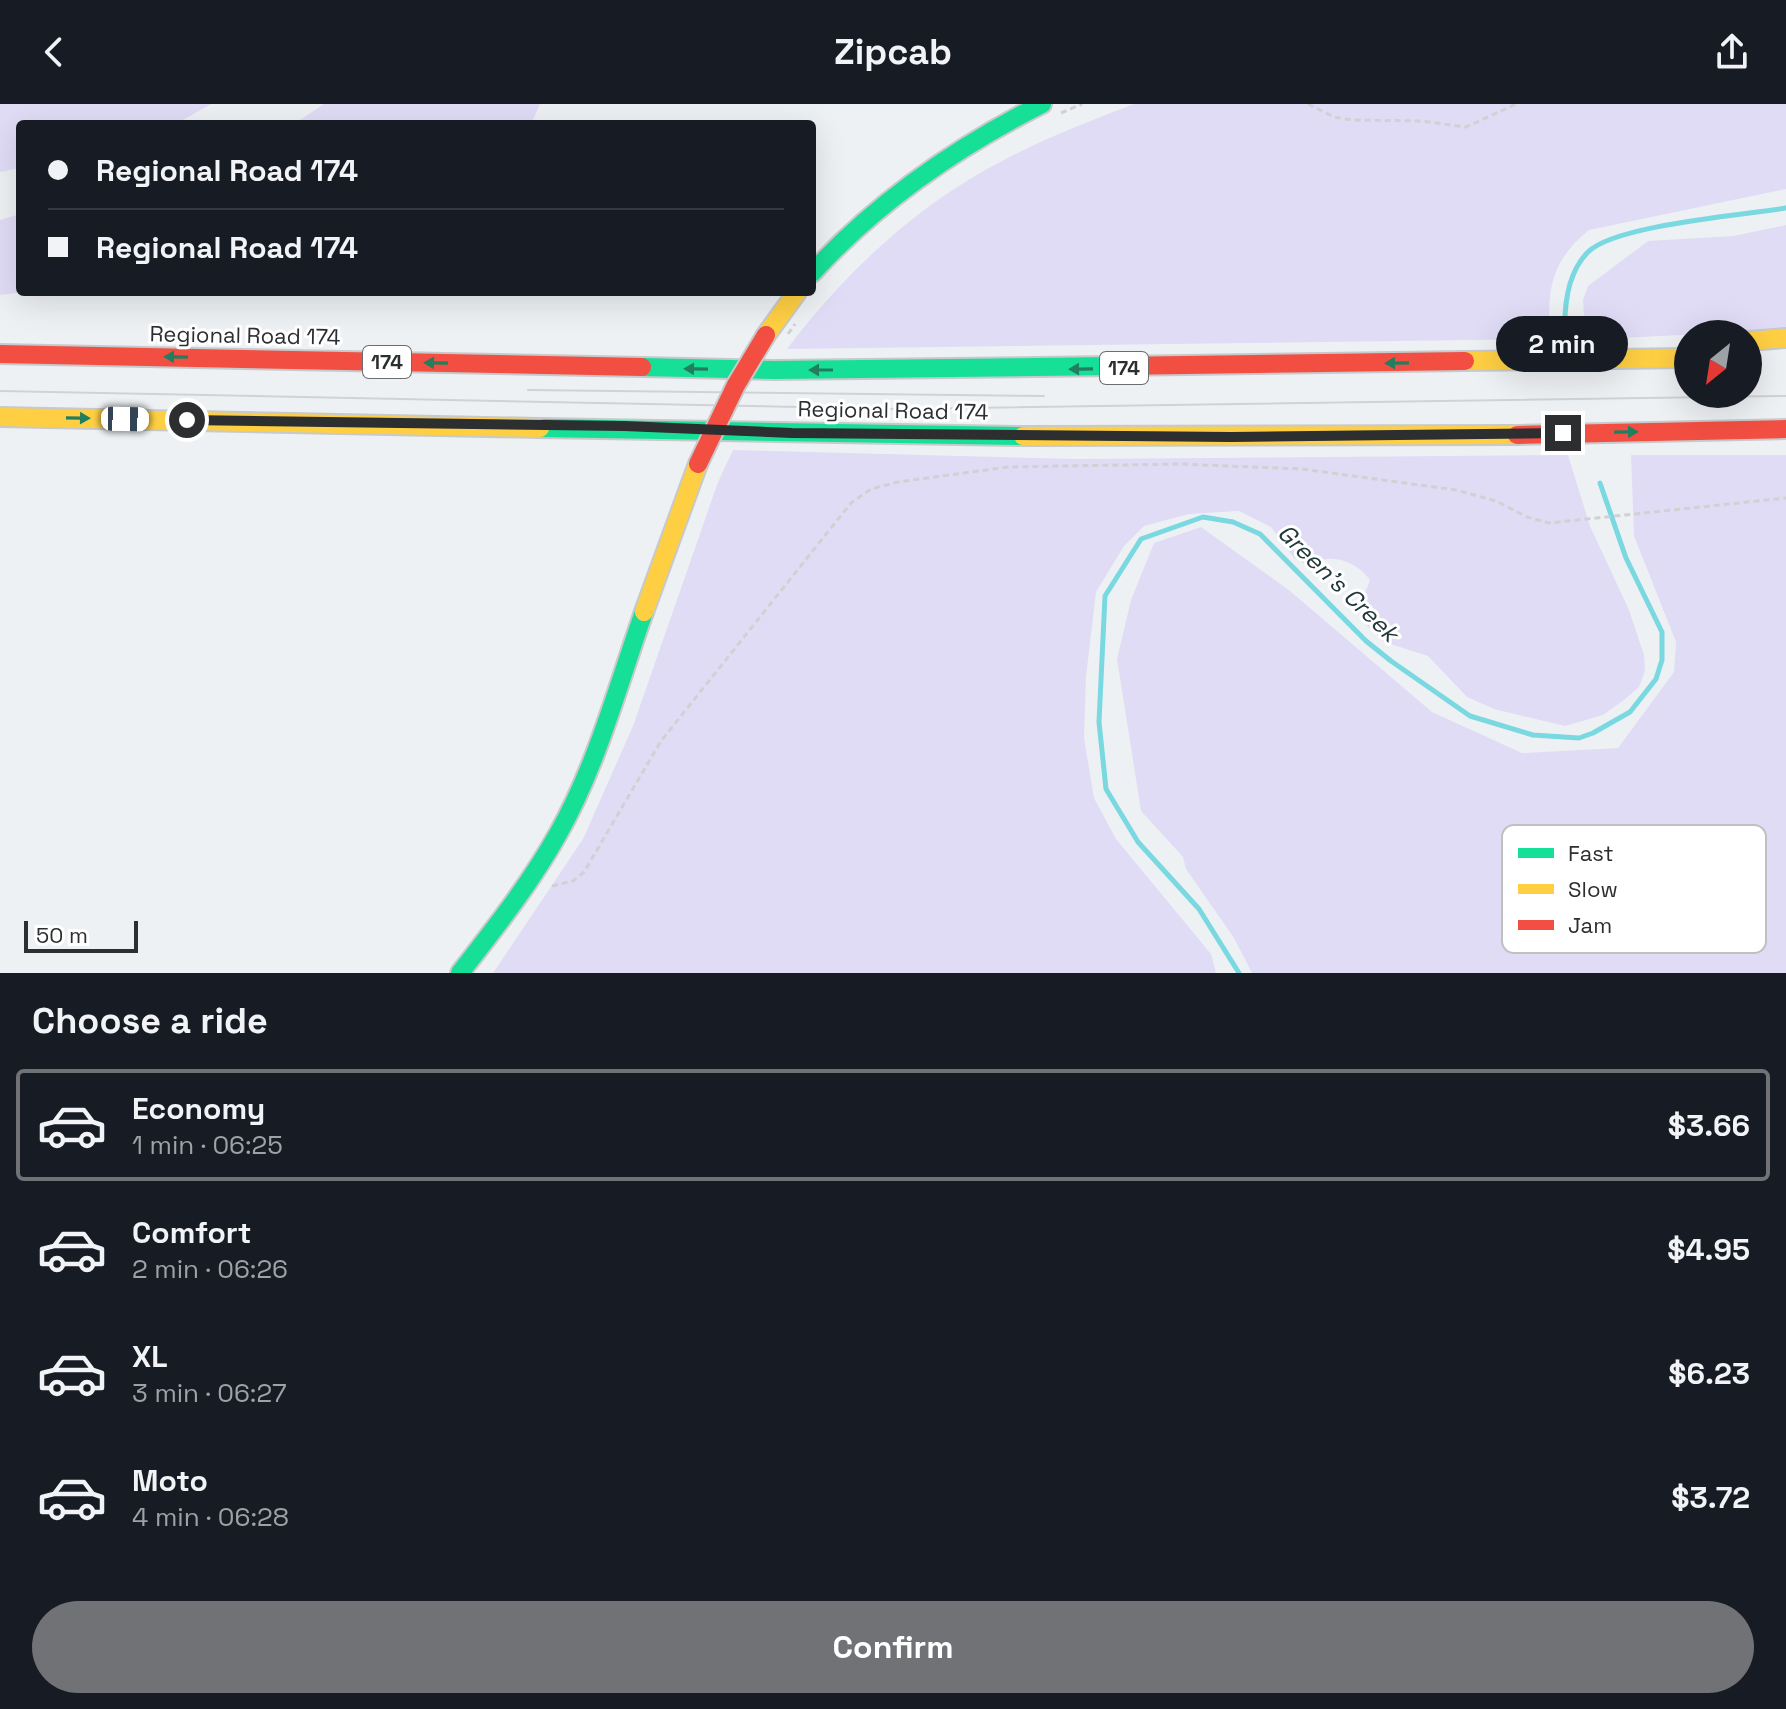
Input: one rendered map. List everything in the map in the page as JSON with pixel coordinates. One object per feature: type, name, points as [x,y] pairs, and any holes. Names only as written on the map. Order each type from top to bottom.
[{"type":"main road","points":[[816,269],[861,222],[931,168],[1050,109]]},
{"type":"main road","points":[[460,973],[522,894],[560,831],[587,770],[698,464],[736,385],[794,296]]},
{"type":"main road","points":[[1762,340],[1786,338]]},
{"type":"main road","points":[[1552,360],[1608,347],[1674,344]]},
{"type":"main road","points":[[1762,355],[1786,353]]},
{"type":"main road","name":"Regional Road 174","points":[[0,354],[774,370],[1674,358]]},
{"type":"main road","name":"Regional Road 174","points":[[0,417],[624,426],[792,433],[1200,437],[1786,429]]},
{"type":"path","points":[[1050,109],[1082,104]]},
{"type":"path","points":[[1308,104],[1334,117],[1352,120],[1421,121],[1459,127],[1485,121],[1516,104]]},
{"type":"path","points":[[546,885],[557,887],[584,872],[661,741],[851,503],[871,489],[1008,467],[1243,464],[1464,492],[1496,501],[1534,520],[1556,522],[1786,498]]},
{"type":"shaded area","points":[[0,104],[211,104],[183,120],[16,120],[16,169],[0,172]]},
{"type":"shaded area","points":[[324,104],[540,104],[533,120],[300,120]]},
{"type":"shaded area","points":[[1134,104],[1786,104],[1786,189],[1589,230],[1566,254],[1554,278],[1549,306],[1550,339],[787,349],[858,267],[942,197],[1020,152]]},
{"type":"shaded area","points":[[16,215],[16,293],[0,295],[0,220]]},
{"type":"shaded area","points":[[1786,225],[1786,330],[1762,331],[1762,320],[1674,320],[1674,335],[1599,339],[1589,329],[1584,317],[1583,300],[1588,286],[1648,241],[1733,236]]},
{"type":"shaded area","points":[[733,450],[1076,459],[1568,455],[1590,526],[1629,610],[1644,655],[1645,671],[1639,687],[1603,715],[1565,726],[1494,709],[1467,697],[1428,656],[1384,642],[1360,619],[1361,603],[1370,580],[1358,568],[1334,559],[1308,566],[1294,558],[1271,527],[1239,511],[1189,514],[1144,526],[1124,546],[1096,592],[1086,677],[1084,738],[1094,798],[1116,839],[1211,954],[1216,973],[493,973],[583,839],[633,726],[718,482]]},
{"type":"shaded area","points":[[1631,455],[1786,455],[1786,973],[1252,973],[1234,938],[1186,869],[1183,857],[1141,811],[1117,659],[1131,600],[1154,543],[1201,527],[1290,591],[1432,712],[1522,753],[1618,748],[1674,672],[1676,642],[1634,536]]},
{"type":"waterway","name":"Green's Creek","points":[[1565,333],[1566,301],[1571,279],[1588,252],[1603,243],[1651,228],[1786,208]]},
{"type":"waterway","name":"Green's Creek","points":[[1239,973],[1199,909],[1138,842],[1106,789],[1099,722],[1105,596],[1141,539],[1203,517],[1233,522],[1260,534],[1366,641],[1470,716],[1533,735],[1579,738],[1630,712],[1656,679],[1662,660],[1662,632],[1626,558],[1600,483]]},
{"type":"tram line","points":[[528,390],[1044,396]]},
{"type":"tram line","points":[[0,391],[900,409],[1786,396]]},
{"type":"traffic: fast","points":[[816,269],[864,222],[919,178],[979,139],[1042,104]]},
{"type":"traffic: fast","points":[[642,367],[774,370],[1115,366]]},
{"type":"traffic: fast","points":[[540,428],[1023,436]]},
{"type":"traffic: fast","points":[[460,973],[524,888],[572,808],[606,724],[644,612]]},
{"type":"traffic: slow","points":[[766,335],[794,296]]},
{"type":"traffic: slow","points":[[1762,340],[1786,338]]},
{"type":"traffic: slow","points":[[1465,361],[1674,358]]},
{"type":"traffic: slow","points":[[0,417],[540,428]]},
{"type":"traffic: slow","points":[[1023,436],[1517,435]]},
{"type":"traffic: slow","points":[[644,612],[698,464]]},
{"type":"traffic: jam","points":[[698,464],[736,385],[766,335]]},
{"type":"traffic: jam","points":[[0,354],[642,367]]},
{"type":"traffic: jam","points":[[1115,366],[1465,361]]},
{"type":"traffic: jam","points":[[1517,435],[1786,429]]},
{"type":"route","points":[[187,420],[624,426],[792,433],[1231,437],[1563,433]]}]
